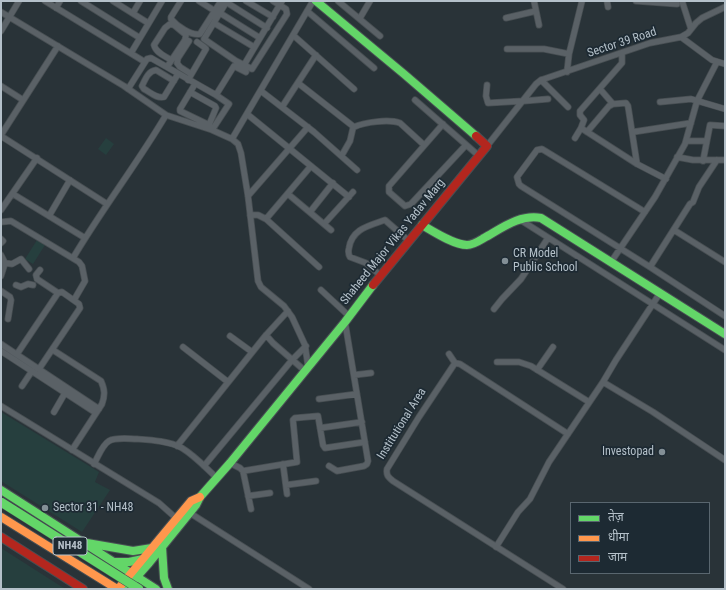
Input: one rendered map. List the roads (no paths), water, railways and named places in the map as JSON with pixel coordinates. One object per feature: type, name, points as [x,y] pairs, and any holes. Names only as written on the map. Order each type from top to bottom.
[{"type":"main road","points":[[317,1],[487,146]]},
{"type":"main road","name":"Shaheed Major Vikas Yadav Marg","points":[[117,589],[134,575],[145,562],[162,547],[190,513],[200,497],[230,463],[347,319],[380,275],[487,146]]},
{"type":"main road","points":[[422,225],[458,242],[470,245],[520,220],[534,216],[541,218],[725,334]]},
{"type":"main road","points":[[1,490],[154,587]]},
{"type":"main road","name":"Shaheed Major Vikas Yadav Marg","points":[[145,562],[152,548],[191,501],[200,497]]},
{"type":"main road","name":"NH48","points":[[1,502],[139,589]]},
{"type":"main road","name":"NH48","points":[[1,517],[117,589]]},
{"type":"main road","points":[[1,537],[79,587]]},
{"type":"main road","points":[[84,543],[133,551],[152,548]]},
{"type":"main road","points":[[162,547],[165,580],[168,589]]},
{"type":"main road","points":[[114,562],[145,562],[147,576],[154,587]]},
{"type":"main road","name":"Shaheed Major Vikas Yadav Marg","points":[[126,589],[134,575]]},
{"type":"street","points":[[1,31],[19,1]]},
{"type":"street","points":[[46,1],[145,62]]},
{"type":"street","points":[[56,8],[60,1]]},
{"type":"street","points":[[81,1],[140,38]]},
{"type":"street","points":[[133,13],[140,1]]},
{"type":"street","points":[[131,53],[162,1]]},
{"type":"street","points":[[181,1],[171,19],[196,35],[200,34],[225,2],[267,28]]},
{"type":"street","points":[[199,1],[260,38]]},
{"type":"street","points":[[246,1],[273,17]]},
{"type":"street","points":[[217,12],[214,23],[204,39],[250,69],[253,69],[287,12],[281,3],[273,1]]},
{"type":"street","points":[[232,139],[313,1]]},
{"type":"street","points":[[338,1],[380,36]]},
{"type":"street","points":[[360,18],[370,1]]},
{"type":"street","points":[[534,1],[539,26]]},
{"type":"street","points":[[568,107],[541,80],[567,72],[569,54],[582,1]]},
{"type":"street","points":[[636,1],[679,3],[691,29]]},
{"type":"street","points":[[116,2],[148,23]]},
{"type":"street","points":[[244,65],[281,3]]},
{"type":"street","points":[[725,8],[702,18],[685,36],[681,37],[712,60],[725,64]]},
{"type":"street","points":[[307,11],[374,68]]},
{"type":"street","points":[[506,18],[536,11]]},
{"type":"street","points":[[1,12],[128,89],[166,115],[212,130],[232,139],[238,144],[240,148],[248,196],[258,281],[264,291],[288,311],[306,346],[306,368],[292,360],[266,335]]},
{"type":"street","points":[[214,23],[254,48]]},
{"type":"street","points":[[167,67],[185,40],[186,35],[174,25],[170,24],[165,28],[154,45],[158,52],[171,60]]},
{"type":"street","points":[[293,35],[354,89]]},
{"type":"street","name":"Sector 39 Road","points":[[567,72],[650,43],[681,37]]},
{"type":"street","points":[[189,41],[178,58],[177,63],[180,67],[191,74]]},
{"type":"street","points":[[188,80],[206,49],[197,42]]},
{"type":"street","points":[[58,46],[1,136],[107,204]]},
{"type":"street","points":[[507,49],[544,49],[569,54]]},
{"type":"street","points":[[575,138],[584,120],[580,116],[580,111],[622,63],[622,54]]},
{"type":"street","points":[[282,107],[316,55]]},
{"type":"street","points":[[128,89],[147,59],[151,58],[216,95],[228,104],[212,130]]},
{"type":"street","points":[[611,262],[666,179],[686,141],[697,101],[717,62]]},
{"type":"street","points":[[216,95],[234,66],[246,72]]},
{"type":"street","points":[[174,81],[156,70],[153,70],[150,72],[142,86],[159,98],[162,98],[164,97],[174,81],[178,74]]},
{"type":"street","name":"Shaheed Major Vikas Yadav Marg","points":[[487,146],[536,84],[541,80]]},
{"type":"street","points":[[298,83],[354,127],[389,121],[397,122],[424,145]]},
{"type":"street","points":[[190,92],[215,106],[216,108],[209,125],[180,111],[190,92],[195,84]]},
{"type":"street","points":[[487,85],[486,96],[488,103],[548,99]]},
{"type":"street","points":[[1,86],[23,100]]},
{"type":"street","points":[[600,89],[612,104]]},
{"type":"street","points":[[261,91],[308,127],[342,155],[357,170]]},
{"type":"street","points":[[660,102],[686,99],[725,109]]},
{"type":"street","points":[[415,100],[479,156]]},
{"type":"street","points":[[587,132],[612,104],[626,103],[628,106],[633,132],[637,164]]},
{"type":"street","points":[[247,114],[333,183],[351,194],[324,224]]},
{"type":"street","points":[[73,258],[166,115]]},
{"type":"street","points":[[633,132],[691,123]]},
{"type":"street","points":[[443,124],[389,186],[389,192],[404,206],[411,204],[466,145]]},
{"type":"street","points":[[702,161],[710,125],[725,126]]},
{"type":"street","points":[[248,196],[308,127]]},
{"type":"street","points":[[342,155],[350,141],[354,127]]},
{"type":"street","points":[[580,128],[637,164],[666,179]]},
{"type":"street","points":[[686,141],[706,141]]},
{"type":"street","points":[[645,212],[542,149],[537,150],[517,177],[519,184],[725,316]]},
{"type":"street","points":[[677,157],[702,161],[725,160]]},
{"type":"street","points":[[1,210],[37,158]]},
{"type":"street","points":[[650,267],[690,204],[693,202],[698,187],[717,160]]},
{"type":"street","points":[[266,219],[311,166]]},
{"type":"street","points":[[49,216],[70,180]]},
{"type":"street","points":[[310,212],[333,183]]},
{"type":"street","points":[[12,194],[85,238]]},
{"type":"street","points":[[288,194],[331,230]]},
{"type":"street","points":[[250,215],[258,215],[266,219],[319,267]]},
{"type":"street","points":[[380,275],[366,263],[350,258],[348,254],[350,241],[359,229],[384,220],[409,241]]},
{"type":"street","points":[[520,220],[725,350]]},
{"type":"street","points":[[1,222],[11,221],[81,264],[85,279],[84,284],[74,300]]},
{"type":"street","points":[[674,230],[725,262]]},
{"type":"street","points":[[494,310],[521,279],[548,238]]},
{"type":"street","points":[[1,239],[3,241],[1,243]]},
{"type":"street","points":[[1,256],[4,263],[1,276]]},
{"type":"street","points":[[4,263],[12,264],[21,259],[29,269]]},
{"type":"street","points":[[35,282],[36,275],[40,270]]},
{"type":"street","points":[[16,285],[21,287],[35,282],[58,293],[62,292],[80,306],[79,311],[39,369]]},
{"type":"street","points":[[321,290],[347,319],[354,375],[368,461],[367,464],[337,471],[329,466]]},
{"type":"street","points":[[1,291],[10,297],[8,319]]},
{"type":"street","points":[[17,354],[58,293]]},
{"type":"street","points":[[496,547],[518,512],[533,494],[547,466],[660,293]]},
{"type":"street","points":[[177,446],[252,352],[288,311]]},
{"type":"street","points":[[230,336],[252,352]]},
{"type":"street","points":[[1,344],[98,411]]},
{"type":"street","points":[[204,466],[292,360],[306,346]]},
{"type":"street","points":[[183,347],[228,382]]},
{"type":"street","points":[[537,370],[553,347]]},
{"type":"street","points":[[53,350],[101,381],[104,388],[105,396],[98,411],[72,450]]},
{"type":"street","points":[[1,351],[65,393],[98,411]]},
{"type":"street","points":[[449,354],[455,363],[466,368],[568,434]]},
{"type":"street","points":[[497,362],[525,363],[589,402]]},
{"type":"street","name":"Institutional Area","points":[[455,363],[419,417],[387,469],[386,474],[388,477],[563,589]]},
{"type":"street","points":[[22,386],[32,371]]},
{"type":"street","points":[[354,375],[371,373]]},
{"type":"street","points":[[603,382],[653,412],[725,460]]},
{"type":"street","points":[[54,412],[65,393]]},
{"type":"street","points":[[319,399],[357,394]]},
{"type":"street","points":[[1,406],[159,503],[177,519]]},
{"type":"street","points":[[242,471],[296,463],[298,460],[293,422],[294,418],[318,416],[323,446],[325,448],[365,442]]},
{"type":"street","points":[[320,428],[362,422]]},
{"type":"street","points":[[94,464],[106,444],[112,440],[150,440],[177,446],[194,457],[217,478]]},
{"type":"street","points":[[230,463],[240,468],[242,471],[251,509]]},
{"type":"street","points":[[283,464],[287,494]]},
{"type":"street","points":[[286,485],[316,480]]},
{"type":"street","points":[[248,496],[270,493]]},
{"type":"street","points":[[190,513],[309,589]]},
{"type":"place","name":"CR Model Public School","points":[[505,261]]},
{"type":"place","name":"Investopad","points":[[662,452]]},
{"type":"place","name":"Sector 31 - NH48","points":[[45,508]]}]
